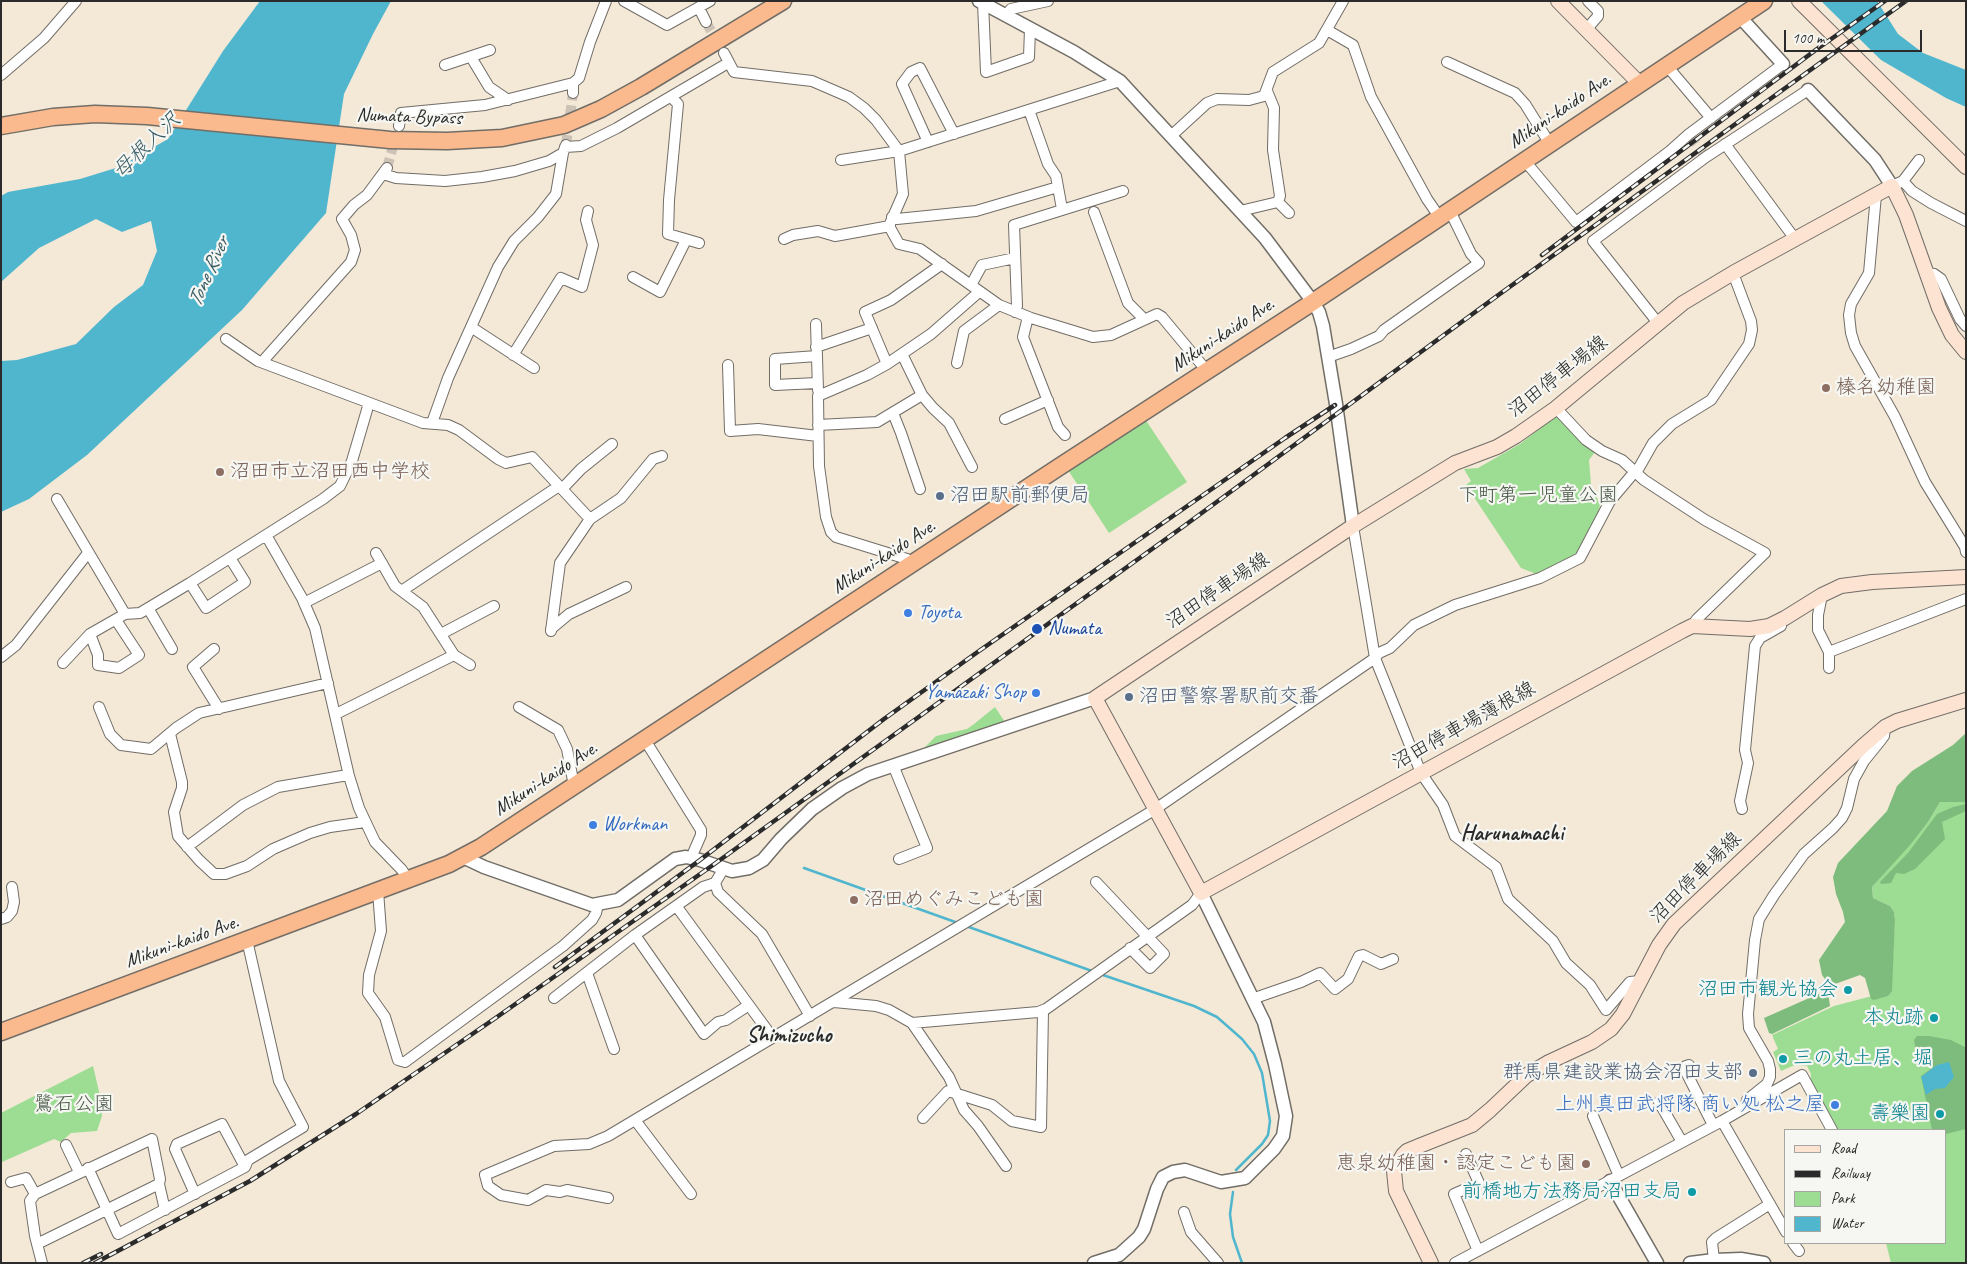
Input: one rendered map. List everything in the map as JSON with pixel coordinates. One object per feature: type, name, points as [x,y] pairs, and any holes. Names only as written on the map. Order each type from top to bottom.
[{"type":"highway","name":"Numata Bypass","points":[[1,126],[53,117],[113,114],[390,140],[448,141],[502,138],[564,125],[602,109],[783,1]]},
{"type":"highway","name":"Mikuni-kaido Ave.","points":[[1,1032],[463,857],[645,740],[1313,302],[1764,1]]},
{"type":"main road","points":[[1558,1],[1640,84]]},
{"type":"main road","points":[[1799,1],[1966,168]]},
{"type":"main road","points":[[1898,184],[1906,216],[1944,319],[1952,335],[1966,352]]},
{"type":"main road","name":"沼田停車場線","points":[[1095,698],[1353,526],[1455,463],[1497,447],[1556,408],[1683,304],[1733,273],[1876,194],[1898,184]]},
{"type":"main road","points":[[1692,626],[1750,629],[1769,626],[1841,586],[1872,582],[1966,577]]},
{"type":"main road","name":"沼田停車場薄根線","points":[[1201,893],[1692,626]]},
{"type":"main road","points":[[1095,698],[1154,810],[1201,893]]},
{"type":"main road","name":"沼田停車場線","points":[[1431,1263],[1396,1191],[1394,1171],[1403,1155],[1419,1146],[1472,1125],[1528,1075],[1549,1062],[1592,1042],[1611,1029],[1623,1014],[1664,936],[1674,924],[1864,745],[1885,727],[1966,700]]},
{"type":"street","points":[[1,75],[44,38],[76,1]]},
{"type":"street","points":[[399,126],[401,113],[485,105],[573,88],[579,78],[590,42],[606,1]]},
{"type":"street","points":[[624,1],[667,25],[710,1]]},
{"type":"street","points":[[1006,15],[1011,9],[1048,1]]},
{"type":"street","points":[[1170,136],[1207,103],[1217,99],[1249,100],[1264,96],[1274,72],[1320,44],[1343,1]]},
{"type":"street","points":[[1586,30],[1598,16],[1598,11],[1588,1]]},
{"type":"street","points":[[981,2],[1081,56],[1120,81],[1265,238],[1313,302],[1319,312],[1328,357],[1375,658],[1421,773],[1443,805],[1454,836],[1496,868],[1508,899],[1553,941],[1566,963],[1590,985],[1606,1010],[1630,982],[1640,981]]},
{"type":"street","points":[[981,2],[986,72],[1029,57],[1030,29]]},
{"type":"street","points":[[699,8],[706,22]]},
{"type":"street","points":[[1525,161],[1576,222],[1783,64],[1740,18]]},
{"type":"street","points":[[1327,30],[1353,45],[1371,97],[1427,199],[1445,214],[1479,263],[1384,330],[1379,336],[1352,349],[1328,357]]},
{"type":"street","points":[[445,65],[490,50]]},
{"type":"street","points":[[471,57],[489,87],[508,100]]},
{"type":"street","points":[[262,362],[351,262],[355,250],[351,235],[342,218],[367,195],[385,171],[396,178],[445,181],[515,171],[541,163],[564,148],[581,146],[671,97],[726,58],[734,72],[812,81],[849,98],[864,108],[876,120],[899,151],[903,194],[891,221],[899,244],[920,249],[999,305],[1028,317],[1093,337],[1111,335],[1157,314],[1162,317],[1207,371]]},
{"type":"street","points":[[1447,62],[1515,93],[1525,104],[1550,144]]},
{"type":"street","points":[[1667,66],[1711,118]]},
{"type":"street","points":[[928,142],[902,84],[911,72],[920,68],[954,134]]},
{"type":"street","points":[[841,160],[899,151],[1120,81]]},
{"type":"street","points":[[1658,323],[1593,241],[1705,156],[1808,90],[1898,184],[1966,221]]},
{"type":"street","points":[[1267,91],[1274,108],[1273,150],[1280,196],[1278,202]]},
{"type":"street","points":[[671,97],[678,104],[669,200],[668,234],[699,243]]},
{"type":"street","points":[[1029,110],[1048,164],[1056,176],[1062,209]]},
{"type":"street","points":[[1725,144],[1796,239]]},
{"type":"street","points":[[432,423],[448,378],[498,267],[514,242],[538,217],[556,194],[564,148]]},
{"type":"street","points":[[1898,184],[1919,160]]},
{"type":"street","points":[[784,239],[793,235],[818,231],[835,236],[896,219],[976,211],[1058,187]]},
{"type":"street","points":[[1015,312],[1017,306],[1014,225],[1123,191]]},
{"type":"street","points":[[1876,194],[1868,274],[1851,304],[1849,315],[1851,333],[1855,346],[1895,417],[1925,482],[1966,552]]},
{"type":"street","points":[[1240,211],[1278,202]]},
{"type":"street","points":[[1278,202],[1289,213]]},
{"type":"street","points":[[513,354],[561,278],[582,287],[593,244],[586,220],[588,211]]},
{"type":"street","points":[[1094,212],[1128,303],[1144,319]]},
{"type":"street","points":[[634,277],[660,292],[686,240]]},
{"type":"street","points":[[971,285],[982,266],[1015,258]]},
{"type":"street","points":[[887,364],[865,312],[890,300],[942,264]]},
{"type":"street","points":[[608,1198],[567,1190],[560,1192],[546,1190],[528,1200],[500,1196],[488,1186],[485,1175],[554,1146],[589,1144],[608,1136],[1154,810],[1375,658],[1379,653],[1390,648],[1414,625],[1455,605],[1540,578],[1580,558],[1610,501],[1632,475],[1636,473],[1653,443],[1672,424],[1711,400],[1749,344],[1752,330],[1751,321],[1733,273]]},
{"type":"street","points":[[1926,273],[1934,274],[1942,279],[1960,319],[1966,326]]},
{"type":"street","points":[[818,396],[867,376],[887,364],[931,334],[980,292]]},
{"type":"street","points":[[957,363],[964,331],[999,305]]},
{"type":"street","points":[[1028,317],[1023,337],[1058,427],[1065,435]]},
{"type":"street","points":[[816,324],[819,466],[828,526],[836,537],[908,559],[914,563]]},
{"type":"street","points":[[471,327],[534,368]]},
{"type":"street","points":[[817,384],[775,385],[775,359],[817,352],[872,328]]},
{"type":"street","points":[[226,339],[262,362],[423,423],[448,425],[459,430],[506,463],[532,457],[590,519]]},
{"type":"street","points":[[902,354],[922,395],[949,423],[972,467]]},
{"type":"street","points":[[728,365],[730,431],[758,428],[818,430],[877,422],[922,395]]},
{"type":"street","points":[[1005,419],[1048,400]]},
{"type":"street","points":[[63,663],[90,634],[120,617],[140,613],[323,499],[340,486],[352,461],[369,403]]},
{"type":"street","points":[[1556,408],[1586,440],[1602,452],[1622,460],[1644,480],[1705,520],[1765,553],[1692,626]]},
{"type":"street","points":[[892,412],[920,489]]},
{"type":"street","points":[[403,590],[560,487],[612,444]]},
{"type":"street","points":[[626,587],[569,614],[551,630],[560,563],[590,519],[621,498],[653,460],[662,456]]},
{"type":"street","points":[[57,499],[88,553],[139,655],[119,668],[98,665],[98,655],[90,634]]},
{"type":"street","points":[[266,535],[304,604],[319,642],[349,776],[365,822],[375,842],[402,870],[408,879]]},
{"type":"street","points":[[1,657],[16,645],[88,553]]},
{"type":"street","points":[[376,553],[395,586],[403,590],[423,607],[454,655],[470,664]]},
{"type":"street","points":[[190,583],[206,608],[245,582],[230,558]]},
{"type":"street","points":[[304,604],[382,563]]},
{"type":"street","points":[[1822,595],[1818,615],[1818,630],[1829,652],[1829,668]]},
{"type":"street","points":[[1829,652],[1966,599]]},
{"type":"street","points":[[440,634],[494,606]]},
{"type":"street","points":[[148,608],[172,649]]},
{"type":"street","points":[[1742,809],[1740,801],[1748,763],[1745,750],[1755,646],[1760,638],[1780,627],[1786,618]]},
{"type":"street","points":[[214,648],[193,667],[219,709]]},
{"type":"street","points":[[336,714],[454,655]]},
{"type":"street","points":[[99,708],[110,734],[121,745],[151,750],[199,713],[328,683]]},
{"type":"street","points":[[463,857],[484,867],[592,905],[618,900],[675,859],[691,858],[732,871],[749,868],[757,865],[812,809],[857,779],[893,765],[1095,698]]},
{"type":"street","points":[[519,707],[558,730],[567,750],[574,786]]},
{"type":"street","points":[[1746,1108],[1747,1100],[1767,1084],[1770,1077],[1768,1061],[1749,1028],[1748,1014],[1755,940],[1759,920],[1770,901],[1804,854],[1834,828],[1842,818],[1847,808],[1854,779],[1864,761],[1881,740],[1885,727]]},
{"type":"street","points":[[170,734],[182,782],[182,788],[174,812],[178,836],[208,870],[214,874],[226,874],[247,866],[280,845],[310,833],[330,827],[365,822]]},
{"type":"street","points":[[645,740],[701,830],[701,836],[691,858]]},
{"type":"street","points":[[893,765],[927,848],[899,859]]},
{"type":"street","points":[[187,847],[243,805],[278,787],[349,776]]},
{"type":"street","points":[[554,998],[635,936],[703,888],[715,883],[724,868]]},
{"type":"street","points":[[1096,882],[1164,954],[1150,968],[1130,948]]},
{"type":"street","points":[[715,883],[718,892],[762,934],[810,1016]]},
{"type":"street","points":[[1,919],[7,917],[12,911],[14,902],[12,887]]},
{"type":"street","points":[[378,890],[381,931],[369,975],[368,993],[384,1017],[398,1060],[405,1062],[563,946],[592,920],[598,904]]},
{"type":"street","points":[[912,1023],[1043,1010],[1192,905],[1201,893],[1264,1022],[1286,1116],[1284,1136],[1274,1149],[1245,1178],[1221,1182],[1185,1170],[1173,1172],[1163,1177],[1139,1237],[1119,1255],[1094,1263]]},
{"type":"street","points":[[677,907],[773,1038]]},
{"type":"street","points":[[635,936],[704,1034],[718,1022],[726,1020],[749,1005]]},
{"type":"street","points":[[66,1145],[84,1170],[107,1209],[118,1234],[245,1167],[248,1160],[304,1127],[279,1081],[247,940]]},
{"type":"street","points":[[1252,999],[1301,982],[1320,972],[1335,989],[1348,978],[1359,956],[1363,955],[1381,964],[1393,959]]},
{"type":"street","points":[[587,973],[614,1049]]},
{"type":"street","points":[[833,1002],[876,1006],[889,1010],[912,1023],[949,1077],[964,1110],[978,1126],[1006,1166]]},
{"type":"street","points":[[923,1118],[948,1091],[992,1105],[1012,1121],[1041,1127],[1043,1010]]},
{"type":"street","points":[[1689,1065],[1686,1066],[1686,1072],[1784,1228]]},
{"type":"street","points":[[1455,1263],[1475,1256],[1746,1108],[1802,1075],[1831,1129]]},
{"type":"street","points":[[1659,1102],[1682,1142]]},
{"type":"street","points":[[1593,1116],[1615,1178],[1657,1263]]},
{"type":"street","points":[[635,1120],[691,1194]]},
{"type":"street","points":[[195,1194],[175,1149],[177,1144],[222,1124],[245,1167]]},
{"type":"street","points":[[42,1263],[30,1201],[35,1194],[152,1139],[165,1210]]},
{"type":"street","points":[[1466,1154],[1480,1183],[1454,1194],[1475,1256]]},
{"type":"street","points":[[10,1182],[26,1178],[35,1194]]},
{"type":"street","points":[[37,1244],[159,1184]]},
{"type":"street","points":[[1714,1260],[1712,1242],[1716,1238],[1770,1204]]},
{"type":"street","points":[[1184,1212],[1191,1232],[1218,1263]]},
{"type":"street","points":[[1690,1263],[1714,1260],[1741,1260],[1764,1263]]},
{"type":"green space","name":"下町第一児童公園","points":[[1557,415],[1595,452],[1589,460],[1591,485],[1600,505],[1597,517],[1576,556],[1539,575],[1521,568],[1466,485],[1471,481],[1464,469],[1478,468],[1520,444]]},
{"type":"green space","points":[[1145,419],[1187,482],[1109,533],[1068,470]]},
{"type":"green space","points":[[995,707],[1007,725],[922,750],[936,736],[967,729]]},
{"type":"green space","points":[[1966,733],[1966,802],[1940,802],[1928,822],[1910,845],[1872,887],[1873,898],[1890,906],[1894,912],[1892,991],[1888,996],[1874,1000],[1871,999],[1865,978],[1860,975],[1835,984],[1828,983],[1822,975],[1819,960],[1845,922],[1833,877],[1838,863],[1887,811],[1897,786],[1912,771],[1953,745]]},
{"type":"green space","points":[[1959,800],[1966,802],[1966,1263],[1891,1263],[1886,1244],[1947,1244],[1947,1129],[1833,1129],[1810,1084],[1811,1074],[1807,1066],[1795,1065],[1781,1071],[1773,1052],[1778,1049],[1772,1035],[1834,1006],[1891,991],[1894,912],[1890,906],[1873,898],[1872,887],[1928,822],[1940,802]]},
{"type":"green space","points":[[1966,804],[1966,811],[1942,822],[1945,839],[1915,869],[1904,874],[1896,873],[1891,883],[1881,884],[1880,882],[1908,853],[1937,814]]},
{"type":"green space","points":[[1825,991],[1828,992],[1830,1006],[1772,1034],[1769,1033],[1764,1018]]},
{"type":"green space","points":[[1917,1036],[1929,1036],[1951,1040],[1965,1047],[1966,1129],[1947,1134],[1947,1129],[1932,1129],[1921,1076],[1932,1068],[1927,1062],[1919,1068],[1914,1040]]},
{"type":"green space","name":"鷺石公園","points":[[93,1066],[101,1100],[102,1116],[97,1131],[71,1133],[61,1142],[54,1139],[2,1162],[1,1113]]},
{"type":"water","name":"Tone River","points":[[260,1],[391,1],[344,94],[326,213],[242,310],[87,455],[29,499],[1,512],[1,361],[17,360],[76,344],[114,307],[143,285],[157,251],[151,221],[122,232],[96,219],[39,248],[1,282],[1,196],[8,192],[80,179],[119,167],[168,139],[223,51]]},
{"type":"water","points":[[1821,1],[1877,1],[1898,34],[1923,53],[1966,70],[1966,107],[1946,98],[1881,60]]},
{"type":"water","points":[[1949,1062],[1954,1077],[1945,1088],[1935,1089],[1926,1095],[1921,1077],[1937,1065]]},
{"type":"waterway","points":[[804,868],[958,923]]},
{"type":"waterway","points":[[966,926],[1092,971]]},
{"type":"waterway","points":[[1100,974],[1194,1006],[1217,1017],[1242,1039],[1254,1054],[1262,1073],[1270,1121],[1268,1135],[1262,1144],[1236,1170]]},
{"type":"waterway","points":[[1233,1192],[1230,1214],[1233,1237],[1242,1263]]},
{"type":"tunnel","points":[[706,22],[719,45]]},
{"type":"tunnel","points":[[566,145],[573,93]]},
{"type":"tunnel","points":[[387,168],[396,136]]},
{"type":"tunnel","points":[[1690,136],[1704,154]]},
{"type":"railway","points":[[1542,255],[1817,49],[1885,1]]},
{"type":"railway","points":[[95,1263],[250,1181],[356,1114],[497,1017],[713,865],[1184,526],[1497,296],[1906,1]]},
{"type":"railway","points":[[555,967],[700,860],[884,719],[979,651],[1335,405]]},
{"type":"railway","points":[[83,1263],[101,1254]]},
{"type":"place","name":"榛名幼稚園","points":[[1826,388]]},
{"type":"place","name":"沼田市立沼田西中学校","points":[[220,472]]},
{"type":"place","name":"沼田駅前郵便局","points":[[940,496]]},
{"type":"place","name":"Toyota","points":[[908,613]]},
{"type":"place","name":"Numata","points":[[1037,629]]},
{"type":"place","name":"Yamazaki Shop","points":[[1036,693]]},
{"type":"place","name":"沼田警察署駅前交番","points":[[1129,697]]},
{"type":"place","name":"Workman","points":[[593,825]]},
{"type":"place","name":"沼田めぐみこども園","points":[[854,900]]},
{"type":"place","name":"沼田市観光協会","points":[[1848,990]]},
{"type":"place","name":"本丸跡","points":[[1934,1018]]},
{"type":"place","name":"三の丸土居、堀","points":[[1783,1059]]},
{"type":"place","name":"群馬県建設業協会沼田支部","points":[[1753,1073]]},
{"type":"place","name":"上州真田武将隊 商い処 松之屋","points":[[1835,1105]]},
{"type":"place","name":"壽樂園","points":[[1940,1114]]},
{"type":"place","name":"恵泉幼稚園・認定こども園","points":[[1586,1164]]},
{"type":"place","name":"前橋地方法務局沼田支局","points":[[1692,1192]]},
{"type":"district","name":"Harunamachi","points":[[1512,834]]},
{"type":"district","name":"Shimizucho","points":[[789,1036]]},
{"type":"water label","name":"母根入沢","points":[[147,146]]}]
